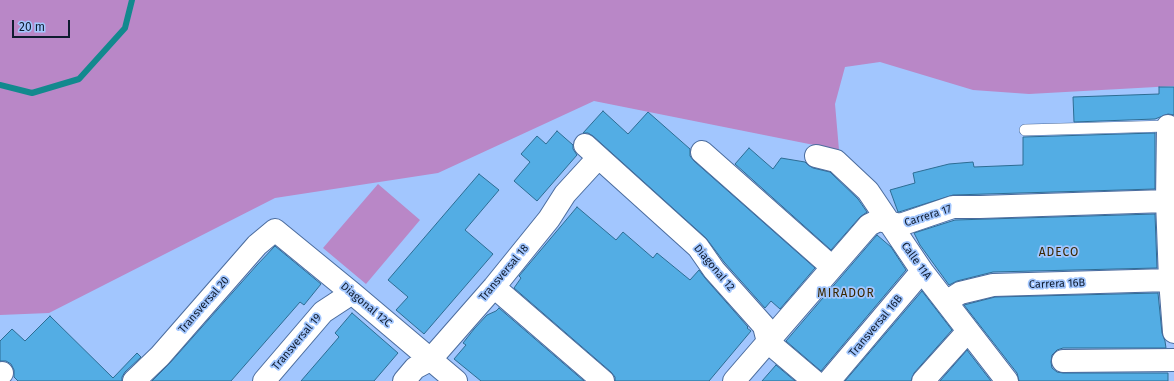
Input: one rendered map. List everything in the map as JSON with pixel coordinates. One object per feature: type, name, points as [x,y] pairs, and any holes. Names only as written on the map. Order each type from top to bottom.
[{"type":"street","points":[[1168,126],[1167,201],[1170,280],[1174,332]]},
{"type":"street","name":"Transversal 18","points":[[404,381],[415,368],[430,360],[494,287],[549,219],[591,152]]},
{"type":"street","name":"Diagonal 12","points":[[591,152],[698,247],[714,270],[764,326],[768,342]]},
{"type":"street","points":[[702,152],[832,267]]},
{"type":"street","name":"Calle 11A","points":[[816,156],[836,161],[868,191],[922,271],[1007,381]]},
{"type":"street","name":"Carrera 17","points":[[734,381],[869,224],[879,220],[900,226],[953,207],[1167,201]]},
{"type":"street","name":"Diagonal 12C","points":[[275,230],[456,381]]},
{"type":"street","name":"Transversal 20","points":[[134,381],[160,356],[257,245],[275,230]]},
{"type":"street","name":"Transversal 16B","points":[[829,381],[922,271]]},
{"type":"street","name":"Carrera 16B","points":[[946,302],[960,293],[993,285],[1170,280]]},
{"type":"street","points":[[494,287],[603,381]]},
{"type":"street","name":"Transversal 19","points":[[264,381],[323,312],[352,293]]},
{"type":"street","points":[[923,381],[968,331]]},
{"type":"street","points":[[768,342],[814,381]]},
{"type":"street","points":[[1063,361],[1174,360]]},
{"type":"lane","points":[[1026,130],[1168,126]]},
{"type":"shaded area","points":[[0,0],[1174,0],[1174,86],[1029,94],[973,90],[880,62],[845,67],[835,104],[839,150],[594,101],[438,173],[275,198],[49,313],[0,315]]},
{"type":"shaded area","points":[[378,184],[420,220],[366,284],[323,248]]},
{"type":"building","points":[[1159,87],[1174,87],[1174,115],[1168,114],[1155,119],[1074,122],[1073,97],[1159,94]]},
{"type":"building","points":[[603,111],[628,134],[648,112],[690,149],[690,156],[694,161],[815,268],[780,309],[771,301],[765,308],[724,262],[706,238],[593,136],[588,133],[583,133]]},
{"type":"building","points":[[557,131],[573,145],[573,149],[577,155],[537,201],[514,181],[530,162],[521,154],[537,136],[546,144]]},
{"type":"building","points":[[1155,133],[1155,189],[953,195],[899,212],[890,190],[915,183],[913,173],[949,164],[973,162],[974,167],[1023,165],[1023,137]]},
{"type":"building","points":[[749,148],[773,169],[781,158],[805,162],[813,168],[830,172],[858,199],[867,212],[860,217],[831,250],[735,164]]},
{"type":"building","points":[[479,174],[499,190],[465,230],[493,254],[424,334],[396,310],[408,297],[388,280]]},
{"type":"building","points":[[577,207],[616,240],[623,232],[653,258],[657,253],[690,280],[699,270],[748,327],[747,328],[751,331],[709,381],[615,381],[615,377],[611,372],[514,288],[521,278],[519,276]]},
{"type":"building","points":[[1155,214],[1157,268],[993,272],[957,281],[949,285],[920,245],[914,233],[955,220]]},
{"type":"building","points":[[877,235],[891,247],[906,270],[821,371],[786,341]]},
{"type":"building","points":[[275,246],[321,284],[304,305],[300,302],[231,381],[152,381],[169,364]]},
{"type":"building","points":[[922,291],[952,330],[914,373],[911,381],[845,381]]},
{"type":"building","points":[[1158,293],[1162,333],[1166,348],[1063,348],[1057,350],[1052,355],[1051,362],[1052,368],[1057,372],[1063,373],[1168,373],[1168,381],[1019,381],[1017,373],[964,305],[995,297]]},
{"type":"building","points":[[499,308],[584,381],[481,381],[454,359],[466,345],[463,343],[474,329],[487,315]]},
{"type":"building","points":[[352,313],[398,353],[374,381],[301,381],[339,337],[335,333]]},
{"type":"building","points":[[50,316],[113,378],[137,353],[141,357],[125,372],[122,377],[122,381],[18,381],[14,377],[14,370],[11,364],[6,361],[0,361],[0,341],[12,329],[25,341]]},
{"type":"building","points":[[967,350],[991,381],[940,381]]},
{"type":"building","points":[[776,365],[795,381],[762,381]]},
{"type":"waterway","points":[[0,85],[32,93],[79,79],[125,28],[132,0]]},
{"type":"district","name":"ADECO","points":[[1059,253]]},
{"type":"district","name":"MIRADOR","points":[[846,294]]}]
